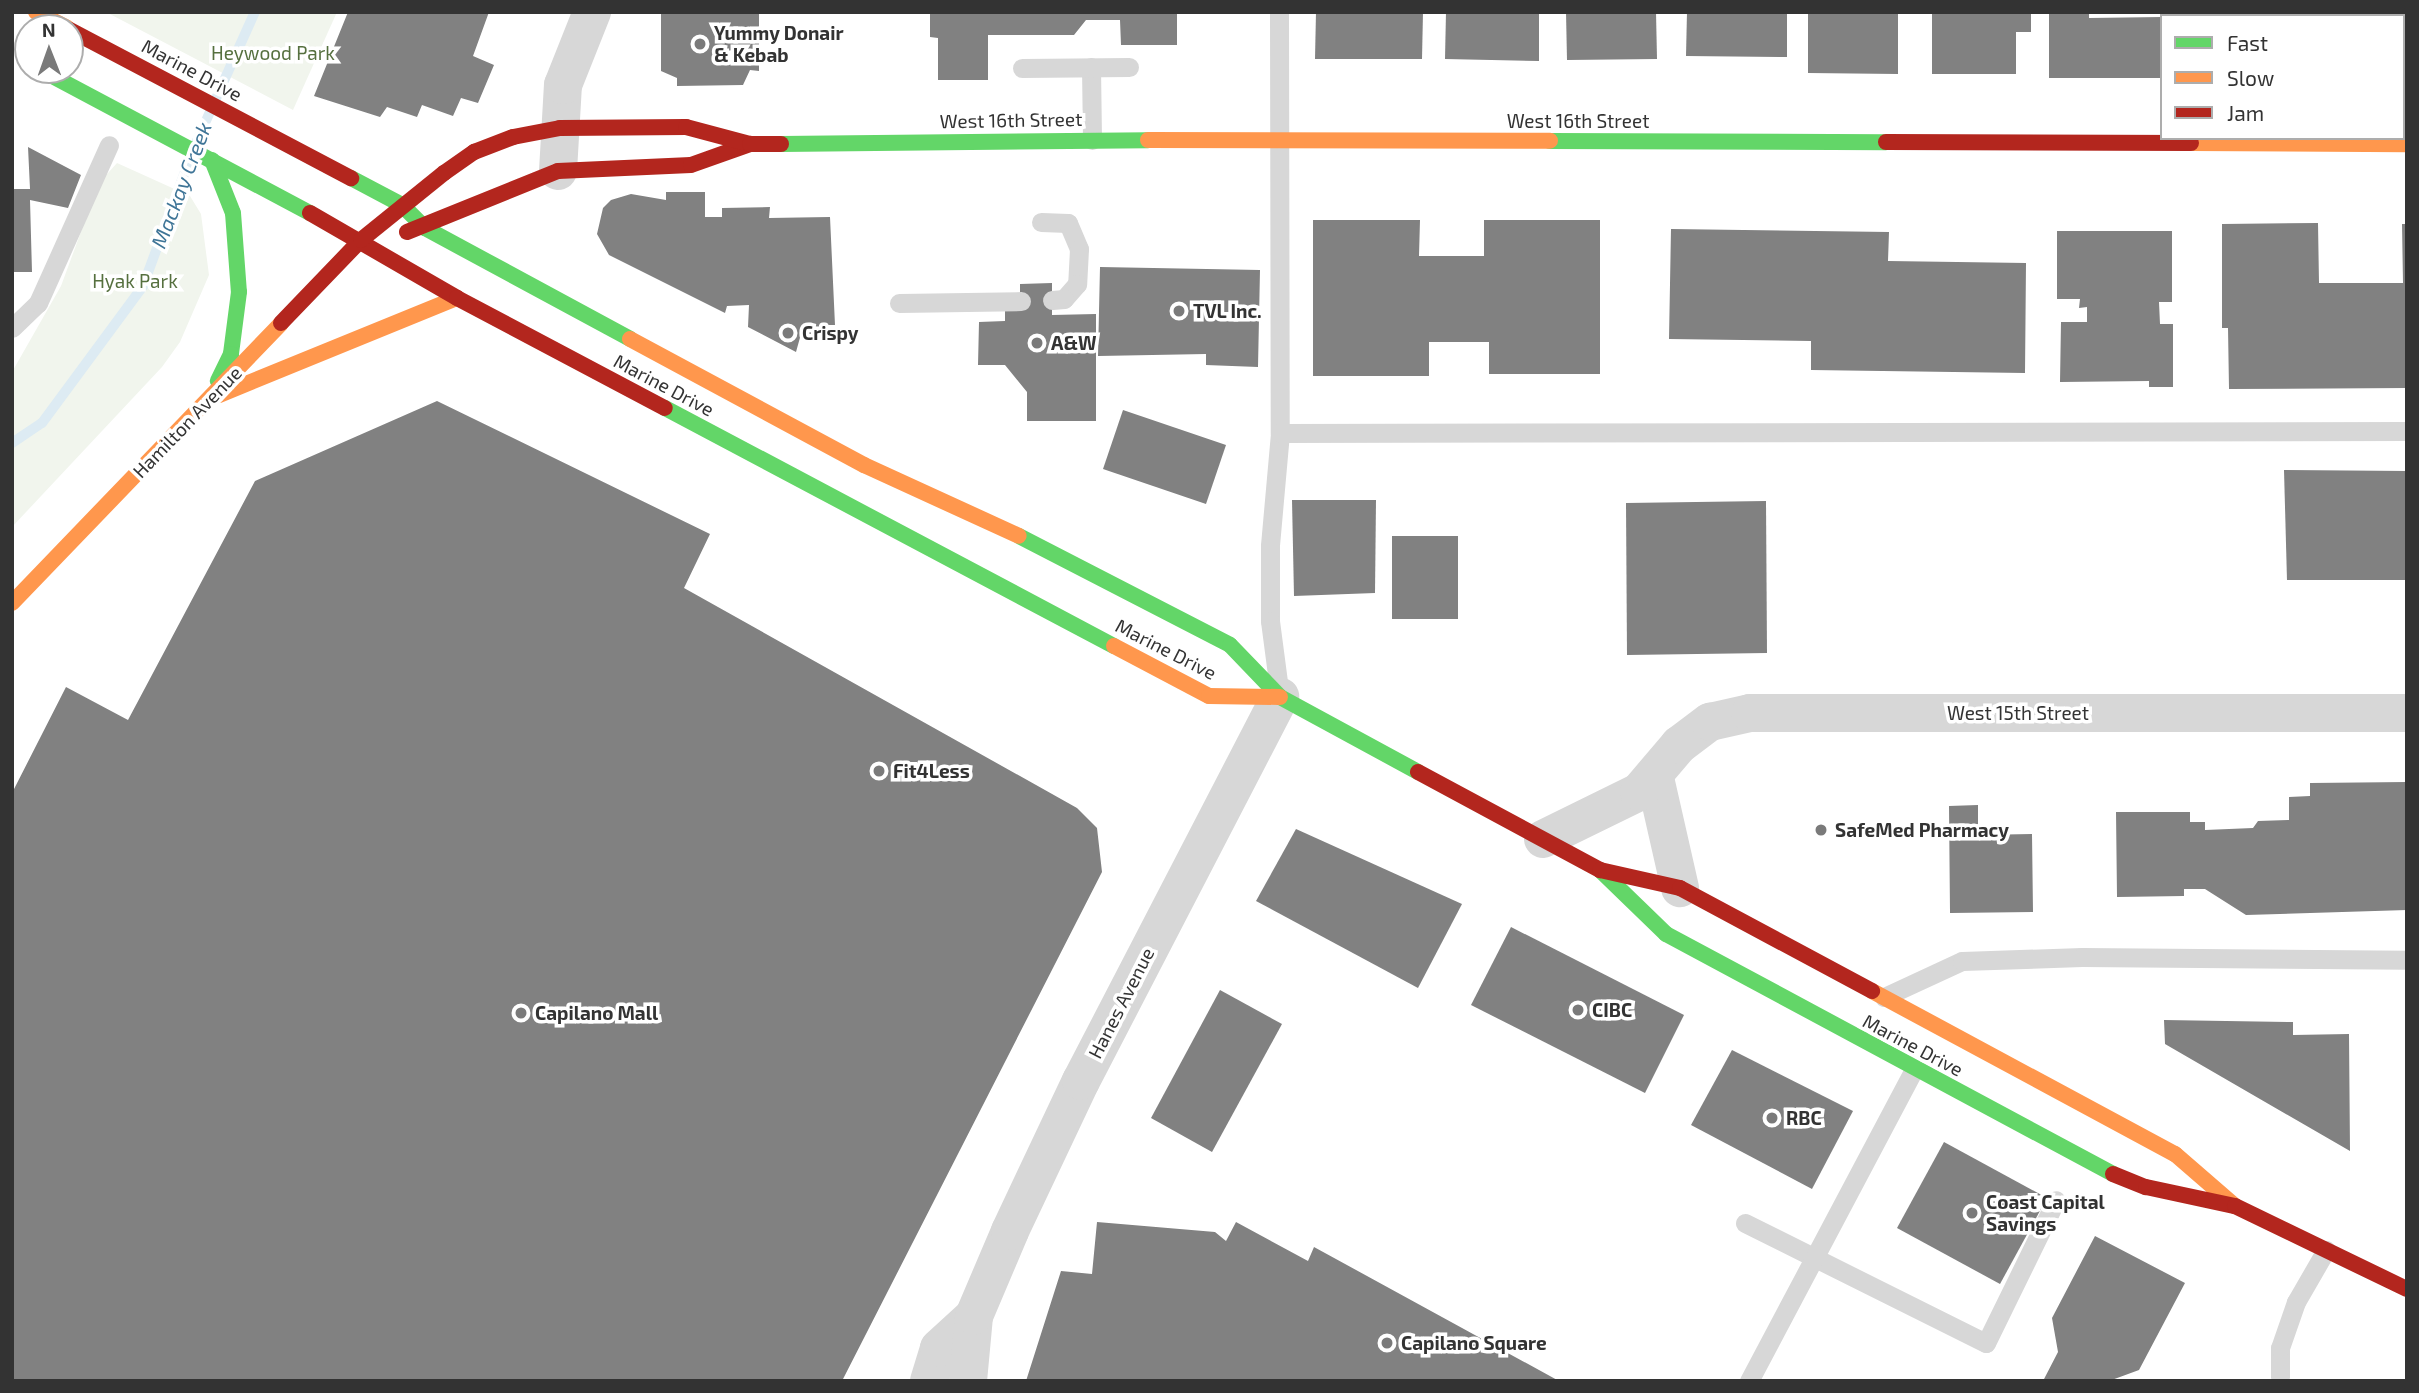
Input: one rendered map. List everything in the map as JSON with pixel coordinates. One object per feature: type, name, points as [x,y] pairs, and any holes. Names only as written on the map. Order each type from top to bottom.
[{"type":"main road","name":"Marine Drive","points":[[84,37],[402,205],[425,228],[864,465],[1003,528],[1230,645],[1280,697],[1600,870],[1666,934],[1914,1070],[2113,1174],[2146,1186],[2235,1206],[2407,1289]]},
{"type":"main road","name":"Marine Drive","points":[[68,84],[361,240],[457,299],[1191,687],[1209,696],[1280,697]]},
{"type":"main road","name":"West 16th Street","points":[[361,240],[402,205],[474,152],[513,137],[559,128],[686,127],[750,144],[1092,140],[2407,144]]},
{"type":"main road","name":"West 16th Street","points":[[361,240],[425,228],[512,187],[558,171],[691,165],[750,144]]},
{"type":"main road","points":[[209,399],[231,354],[239,292],[233,213],[212,160]]},
{"type":"main road","name":"Hamilton Avenue","points":[[12,603],[361,240]]},
{"type":"main road","points":[[209,399],[457,299]]},
{"type":"main road","name":"Marine Drive","points":[[1600,870],[1680,888],[1880,998],[2175,1154],[2235,1206]]},
{"type":"street","points":[[558,171],[563,85],[592,12]]},
{"type":"street","name":"Hanes Avenue","points":[[968,1381],[974,1316],[1081,1081],[1280,697]]},
{"type":"street","name":"West 15th Street","points":[[1543,839],[1623,803],[1655,778],[1679,745],[1710,722],[1750,713],[2407,713]]},
{"type":"street","points":[[1655,778],[1680,888]]},
{"type":"street","name":"Hanes Avenue","points":[[929,1381],[939,1348],[974,1316]]},
{"type":"lane","points":[[1279,12],[1280,433],[1269,546],[1270,621],[1280,697]]},
{"type":"lane","points":[[1091,67],[1092,140]]},
{"type":"lane","points":[[1022,68],[1129,67]]},
{"type":"lane","points":[[12,328],[44,291],[109,145]]},
{"type":"lane","points":[[1041,222],[1068,223],[1079,249],[1077,284],[1064,299],[1052,300]]},
{"type":"lane","points":[[899,303],[1021,301]]},
{"type":"lane","points":[[1280,433],[2407,431]]},
{"type":"lane","points":[[1880,998],[1962,961],[2081,957],[2407,960]]},
{"type":"lane","points":[[1749,1381],[1914,1070]]},
{"type":"lane","points":[[1745,1223],[1986,1343],[2056,1200]]},
{"type":"lane","points":[[2280,1377],[2280,1348],[2296,1302],[2326,1250]]},
{"type":"green space","name":"Heywood Park","points":[[106,12],[337,12],[293,110]]},
{"type":"green space","name":"Hyak Park","points":[[117,163],[190,196],[201,214],[209,275],[180,342],[162,367],[12,527],[12,372],[61,286],[99,183]]},
{"type":"building","points":[[348,12],[489,12],[473,56],[494,65],[478,103],[461,98],[453,116],[422,105],[417,117],[387,107],[380,117],[314,96]]},
{"type":"building","points":[[661,12],[759,12],[759,71],[750,70],[743,85],[677,86],[677,78],[661,71]]},
{"type":"building","points":[[930,12],[1177,12],[1177,45],[1121,45],[1120,20],[1086,20],[1074,35],[988,35],[988,80],[938,80],[938,38],[930,37]]},
{"type":"building","points":[[1316,12],[1423,12],[1422,59],[1315,59]]},
{"type":"building","points":[[1446,12],[1539,12],[1539,61],[1445,59]]},
{"type":"building","points":[[1566,12],[1656,12],[1657,59],[1567,60]]},
{"type":"building","points":[[1687,12],[1787,13],[1787,57],[1686,56]]},
{"type":"building","points":[[1808,12],[1898,12],[1898,74],[1808,73]]},
{"type":"building","points":[[1932,12],[2031,12],[2031,32],[2016,32],[2016,74],[1932,74]]},
{"type":"building","points":[[2049,12],[2089,12],[2089,18],[2160,17],[2160,78],[2049,78]]},
{"type":"building","points":[[2321,12],[2357,12],[2357,14]]},
{"type":"building","points":[[28,147],[81,175],[68,208],[30,200],[32,272],[12,272],[12,189],[30,189]]},
{"type":"building","points":[[666,192],[705,192],[705,217],[722,217],[722,208],[770,207],[769,218],[830,217],[835,325],[819,325],[819,334],[801,334],[796,352],[748,327],[749,305],[727,306],[725,313],[609,255],[597,234],[603,208],[611,200],[631,194],[666,200]]},
{"type":"building","points":[[1313,220],[1420,220],[1419,256],[1484,256],[1484,220],[1600,220],[1600,374],[1489,374],[1489,342],[1429,342],[1429,376],[1313,376]]},
{"type":"building","points":[[2318,223],[2319,283],[2403,283],[2402,224],[2407,224],[2407,388],[2229,389],[2228,328],[2222,328],[2222,224]]},
{"type":"building","points":[[1671,229],[1889,232],[1888,261],[2026,263],[2025,373],[1811,370],[1811,341],[1669,339]]},
{"type":"building","points":[[2057,231],[2172,231],[2172,302],[2159,302],[2160,324],[2173,324],[2173,387],[2149,387],[2149,381],[2060,382],[2061,322],[2087,322],[2087,307],[2079,308],[2080,299],[2057,299]]},
{"type":"building","name":"TVL Inc.","points":[[1100,267],[1260,270],[1258,367],[1206,365],[1206,354],[1098,356]]},
{"type":"building","name":"A&W","points":[[1052,283],[1052,315],[1096,314],[1096,421],[1027,421],[1027,392],[1005,365],[978,365],[979,322],[1005,321],[1005,305],[1020,305],[1020,284]]},
{"type":"building","name":"Capilano Mall","points":[[437,401],[710,534],[684,588],[1077,808],[1097,828],[1102,872],[842,1381],[12,1381],[12,793],[66,687],[128,720],[255,481]]},
{"type":"building","points":[[1123,410],[1226,445],[1206,504],[1103,469]]},
{"type":"building","points":[[2284,470],[2407,471],[2407,580],[2287,580]]},
{"type":"building","points":[[1292,500],[1376,500],[1375,593],[1294,596]]},
{"type":"building","points":[[1766,501],[1767,653],[1627,655],[1626,503]]},
{"type":"building","points":[[1392,536],[1458,536],[1458,619],[1392,619]]},
{"type":"building","points":[[2407,782],[2407,910],[2246,915],[2205,889],[2184,889],[2184,896],[2117,897],[2116,812],[2190,812],[2190,822],[2205,822],[2205,830],[2253,828],[2258,821],[2289,820],[2289,797],[2310,796],[2310,783]]},
{"type":"building","points":[[1978,805],[1978,835],[2032,834],[2033,912],[1950,913],[1949,806]]},
{"type":"building","points":[[1296,829],[1462,904],[1418,988],[1256,901]]},
{"type":"building","name":"CIBC","points":[[1511,927],[1684,1015],[1645,1093],[1471,1005]]},
{"type":"building","points":[[1220,990],[1282,1024],[1212,1152],[1151,1118]]},
{"type":"building","points":[[2164,1020],[2293,1022],[2293,1035],[2349,1034],[2350,1151],[2165,1044]]},
{"type":"building","name":"RBC","points":[[1732,1050],[1853,1111],[1812,1189],[1691,1125]]},
{"type":"building","name":"Coast Capital Savings","points":[[1944,1142],[2047,1198],[2000,1284],[1897,1228]]},
{"type":"building","points":[[1097,1222],[1215,1232],[1226,1241],[1236,1222],[1308,1261],[1314,1247],[1559,1381],[1026,1381],[1061,1271],[1092,1274]]},
{"type":"building","points":[[2095,1236],[2185,1283],[2139,1370],[2109,1381],[2043,1381],[2058,1352],[2052,1318]]},
{"type":"waterway","name":"Mackay Creek","points":[[196,143],[255,12]]},
{"type":"waterway","name":"Mackay Creek","points":[[12,443],[42,423],[143,286],[190,158]]},
{"type":"traffic: fast","points":[[67,84],[310,213]]},
{"type":"traffic: fast","points":[[781,144],[1148,140]]},
{"type":"traffic: fast","points":[[1550,141],[1886,142]]},
{"type":"traffic: fast","points":[[212,160],[233,213],[239,292],[231,354],[218,381]]},
{"type":"traffic: fast","points":[[351,178],[402,205],[425,228],[630,339]]},
{"type":"traffic: fast","points":[[665,408],[1114,646]]},
{"type":"traffic: fast","points":[[1019,536],[1230,645],[1280,697],[1418,772]]},
{"type":"traffic: fast","points":[[1600,870],[1666,934],[2113,1174]]},
{"type":"traffic: slow","points":[[36,12],[40,14]]},
{"type":"traffic: slow","points":[[1148,140],[1550,141]]},
{"type":"traffic: slow","points":[[2191,143],[2407,144]]},
{"type":"traffic: slow","points":[[219,395],[457,298]]},
{"type":"traffic: slow","points":[[12,603],[281,323]]},
{"type":"traffic: slow","points":[[630,339],[864,465],[1019,536]]},
{"type":"traffic: slow","points":[[1114,646],[1209,696],[1280,697]]},
{"type":"traffic: slow","points":[[1872,991],[2175,1154],[2235,1206]]},
{"type":"traffic: jam","points":[[84,37],[351,178]]},
{"type":"traffic: jam","points":[[281,323],[361,240],[444,173],[474,152],[513,137],[560,128],[686,127],[750,144],[781,144]]},
{"type":"traffic: jam","points":[[1886,142],[2191,143]]},
{"type":"traffic: jam","points":[[407,232],[558,171],[691,165],[750,144]]},
{"type":"traffic: jam","points":[[310,213],[457,298],[665,408]]},
{"type":"traffic: jam","points":[[1418,772],[1600,870],[1680,888],[1872,991]]},
{"type":"traffic: jam","points":[[2113,1174],[2146,1187],[2235,1206],[2407,1289]]},
{"type":"place","name":"Yummy Donair & Kebab","points":[[700,44]]},
{"type":"place","name":"TVL Inc.","points":[[1179,311]]},
{"type":"place","name":"Crispy","points":[[788,333]]},
{"type":"place","name":"A&W","points":[[1037,343]]},
{"type":"place","name":"Fit4Less","points":[[879,771]]},
{"type":"place","name":"SafeMed Pharmacy","points":[[1821,830]]},
{"type":"place","name":"CIBC","points":[[1578,1010]]},
{"type":"place","name":"Capilano Mall","points":[[521,1013]]},
{"type":"place","name":"RBC","points":[[1772,1118]]},
{"type":"place","name":"Coast Capital Savings","points":[[1972,1213]]},
{"type":"place","name":"Capilano Square","points":[[1387,1343]]}]
